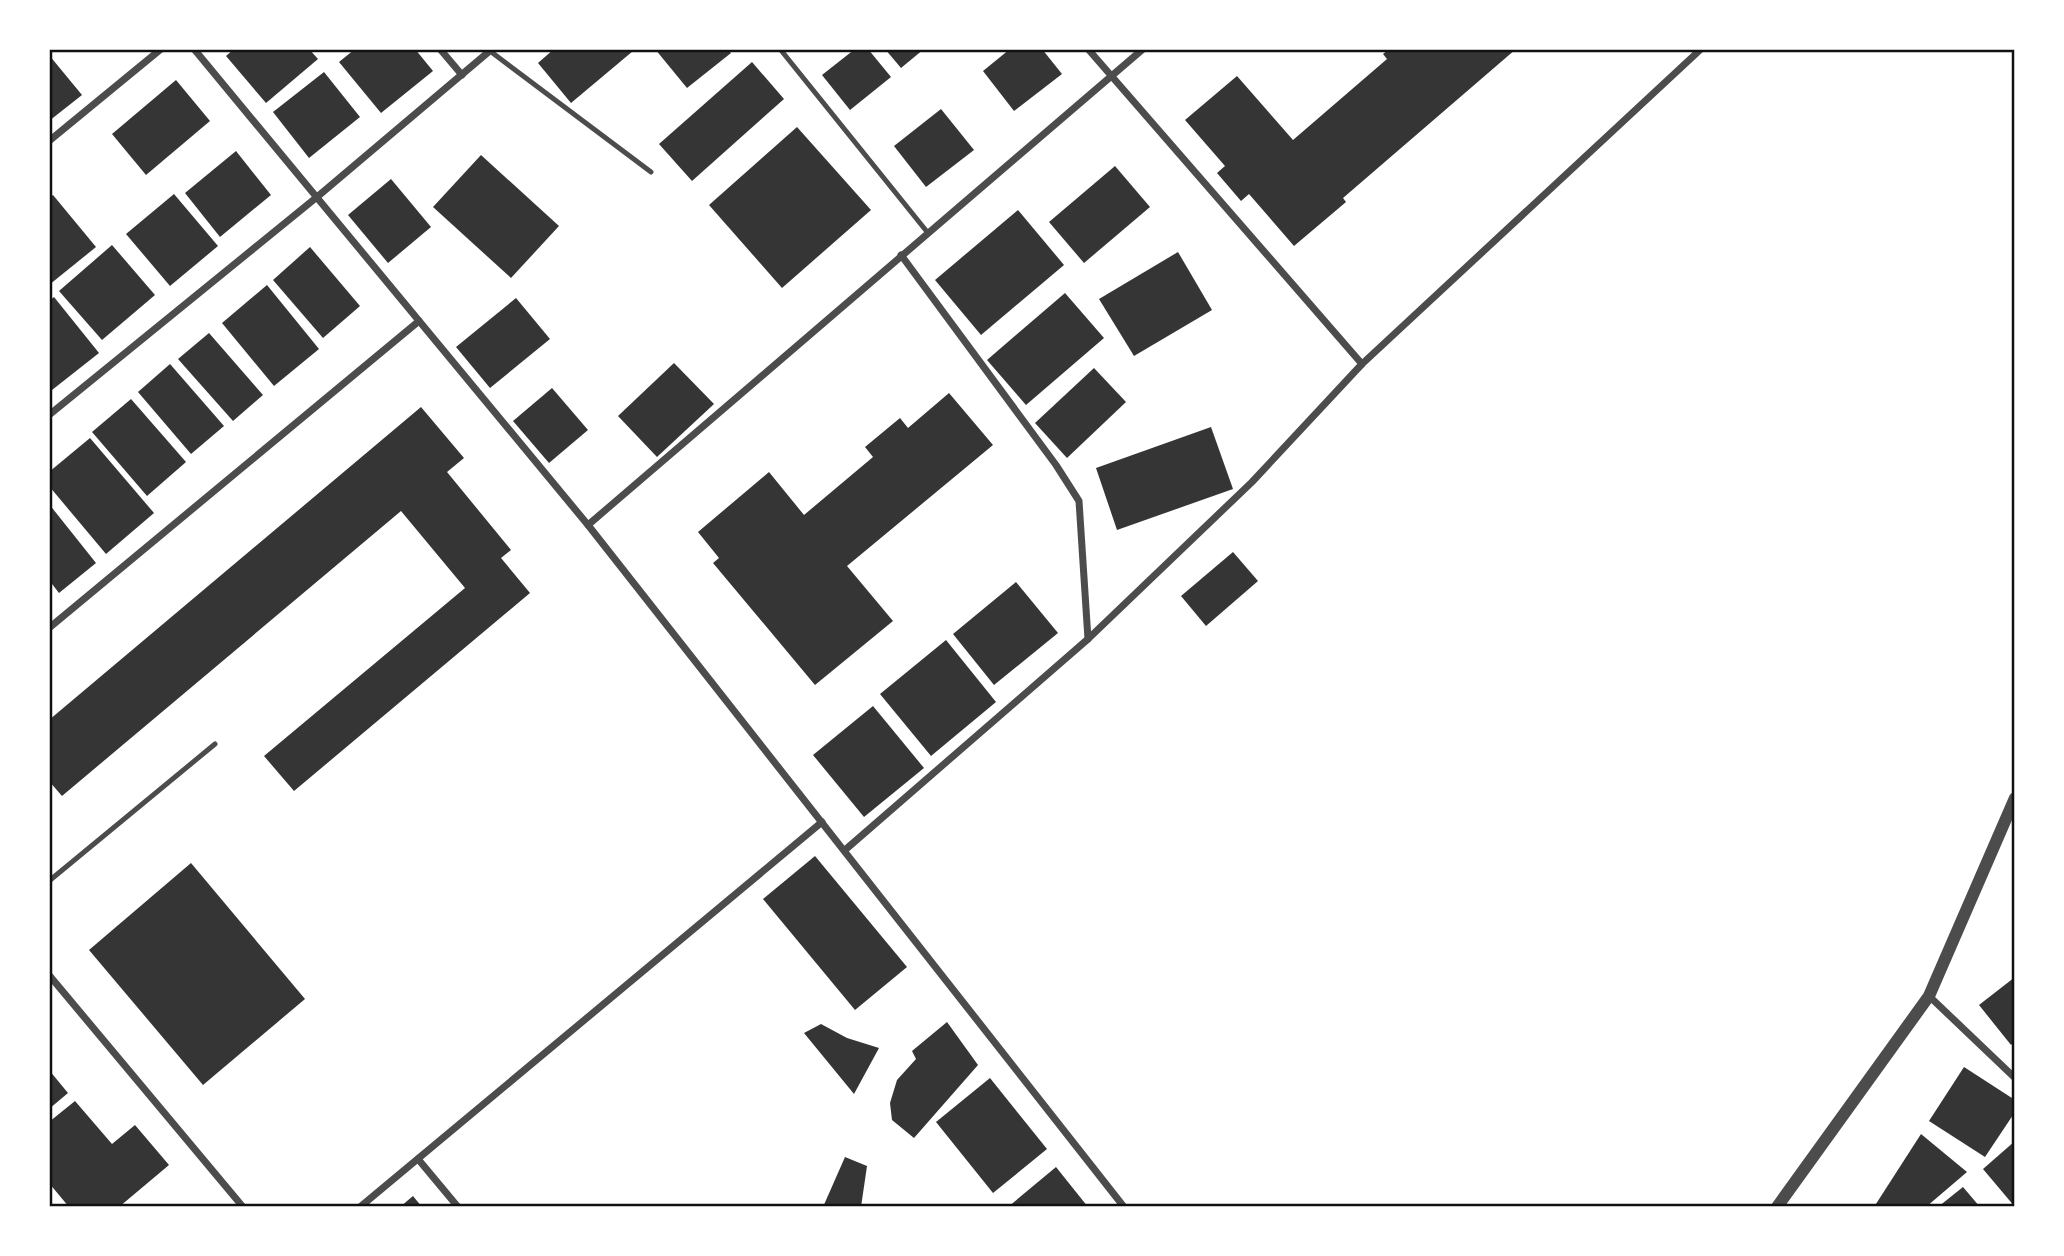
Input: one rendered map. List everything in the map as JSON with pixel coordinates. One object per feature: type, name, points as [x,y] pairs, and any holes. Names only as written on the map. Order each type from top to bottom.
[{"type":"street","points":[[49,141],[161,49]]},
{"type":"street","points":[[194,49],[587,524],[1124,1207]]},
{"type":"street","points":[[440,49],[462,75]]},
{"type":"street","points":[[1088,49],[1362,364]]},
{"type":"street","points":[[587,524],[1143,49]]},
{"type":"street","points":[[845,850],[1088,639],[1252,482],[1362,364],[1701,49]]},
{"type":"street","points":[[49,415],[317,197],[491,50]]},
{"type":"street","points":[[901,255],[1056,465],[1079,501],[1088,639]]},
{"type":"street","points":[[49,628],[419,321]]},
{"type":"street","points":[[1777,1207],[1929,996],[2015,798]]},
{"type":"street","points":[[360,1207],[822,822]]},
{"type":"street","points":[[49,975],[243,1207]]},
{"type":"street","points":[[1929,996],[2015,1078]]},
{"type":"street","points":[[418,1160],[458,1207]]},
{"type":"lane","points":[[779,49],[928,233]]},
{"type":"lane","points":[[491,50],[651,172]]},
{"type":"lane","points":[[49,881],[215,744]]},
{"type":"building","points":[[234,49],[309,49],[318,59],[266,103],[226,56]]},
{"type":"building","points":[[355,49],[415,49],[433,71],[381,113],[339,62]]},
{"type":"building","points":[[554,49],[633,51],[571,103],[538,63]]},
{"type":"building","points":[[655,49],[727,49],[731,53],[687,88]]},
{"type":"building","points":[[855,49],[868,49],[891,77],[850,110],[822,75]]},
{"type":"building","points":[[885,49],[924,49],[901,68]]},
{"type":"building","points":[[1010,49],[1042,49],[1062,74],[1014,111],[983,71]]},
{"type":"building","points":[[1389,49],[1516,49],[1343,198],[1346,202],[1294,246],[1249,194],[1241,201],[1217,173],[1225,166],[1185,120],[1237,76],[1293,140],[1387,59],[1383,54]]},
{"type":"building","points":[[49,55],[82,95],[49,121]]},
{"type":"building","points":[[752,62],[784,99],[692,181],[659,144]]},
{"type":"building","points":[[324,72],[360,117],[309,158],[273,112]]},
{"type":"building","points":[[176,80],[210,121],[146,175],[112,134]]},
{"type":"building","points":[[941,109],[974,150],[926,187],[894,146]]},
{"type":"building","points":[[797,127],[871,210],[782,288],[709,205]]},
{"type":"building","points":[[236,151],[271,195],[220,237],[185,193]]},
{"type":"building","points":[[481,155],[559,226],[511,278],[433,207]]},
{"type":"building","points":[[1115,166],[1150,207],[1084,263],[1049,222]]},
{"type":"building","points":[[391,179],[431,227],[388,263],[348,215]]},
{"type":"building","points":[[174,194],[218,246],[170,286],[126,234]]},
{"type":"building","points":[[53,195],[96,247],[49,285],[49,198]]},
{"type":"building","points":[[1018,210],[1064,265],[981,335],[935,280]]},
{"type":"building","points":[[112,245],[155,295],[102,340],[59,291]]},
{"type":"building","points":[[310,247],[360,306],[323,338],[273,280]]},
{"type":"building","points":[[1178,252],[1212,310],[1134,356],[1099,299]]},
{"type":"building","points":[[267,285],[319,349],[274,386],[222,323]]},
{"type":"building","points":[[1065,293],[1104,338],[1026,405],[987,360]]},
{"type":"building","points":[[54,297],[99,353],[52,390],[49,386],[49,301]]},
{"type":"building","points":[[516,298],[550,339],[490,388],[456,347]]},
{"type":"building","points":[[209,333],[263,395],[233,421],[178,359]]},
{"type":"building","points":[[674,363],[714,404],[657,457],[618,416]]},
{"type":"building","points":[[170,364],[224,426],[191,454],[138,392]]},
{"type":"building","points":[[1094,368],[1126,402],[1067,458],[1035,423]]},
{"type":"building","points":[[552,388],[588,430],[549,463],[513,421]]},
{"type":"building","points":[[949,393],[993,445],[847,566],[893,621],[815,685],[713,563],[719,558],[698,532],[769,472],[804,515],[873,457],[865,447],[900,418],[908,428]]},
{"type":"building","points":[[131,399],[186,462],[147,496],[92,432]]},
{"type":"building","points":[[421,407],[464,458],[447,472],[511,550],[501,558],[530,593],[294,791],[264,756],[465,588],[401,511],[62,796],[49,781],[49,720]]},
{"type":"building","points":[[1211,427],[1233,489],[1117,530],[1096,468]]},
{"type":"building","points":[[90,438],[154,513],[106,554],[49,486],[49,472]]},
{"type":"building","points":[[49,504],[96,563],[59,593],[49,580]]},
{"type":"building","points":[[1233,552],[1258,581],[1206,626],[1181,596]]},
{"type":"building","points":[[1016,582],[1058,633],[994,685],[953,634]]},
{"type":"building","points":[[946,640],[996,702],[931,756],[880,694]]},
{"type":"building","points":[[873,706],[924,768],[864,817],[813,755]]},
{"type":"building","points":[[815,856],[907,967],[855,1010],[763,899]]},
{"type":"building","points":[[191,863],[305,999],[203,1085],[89,950]]},
{"type":"building","points":[[2015,977],[2015,1041],[2011,1045],[1979,1005]]},
{"type":"building","points":[[947,1022],[978,1065],[914,1138],[892,1120],[890,1103],[897,1080],[916,1059],[912,1051]]},
{"type":"building","points":[[821,1024],[847,1038],[879,1048],[854,1094],[804,1033]]},
{"type":"building","points":[[1964,1067],[2015,1100],[2015,1112],[1985,1157],[1929,1121]]},
{"type":"building","points":[[49,1070],[68,1093],[49,1109]]},
{"type":"building","points":[[990,1078],[1047,1149],[993,1193],[936,1122]]},
{"type":"building","points":[[75,1101],[112,1144],[135,1125],[169,1165],[119,1207],[69,1207],[49,1183],[49,1122]]},
{"type":"building","points":[[1921,1134],[1967,1172],[1926,1207],[1874,1207]]},
{"type":"building","points":[[2015,1141],[2015,1207],[1983,1169]]},
{"type":"building","points":[[845,1157],[867,1166],[861,1207],[823,1207]]},
{"type":"building","points":[[1056,1167],[1088,1207],[1008,1207]]},
{"type":"building","points":[[1963,1187],[1980,1207],[1938,1207]]},
{"type":"building","points":[[413,1196],[422,1207],[400,1207]]}]
